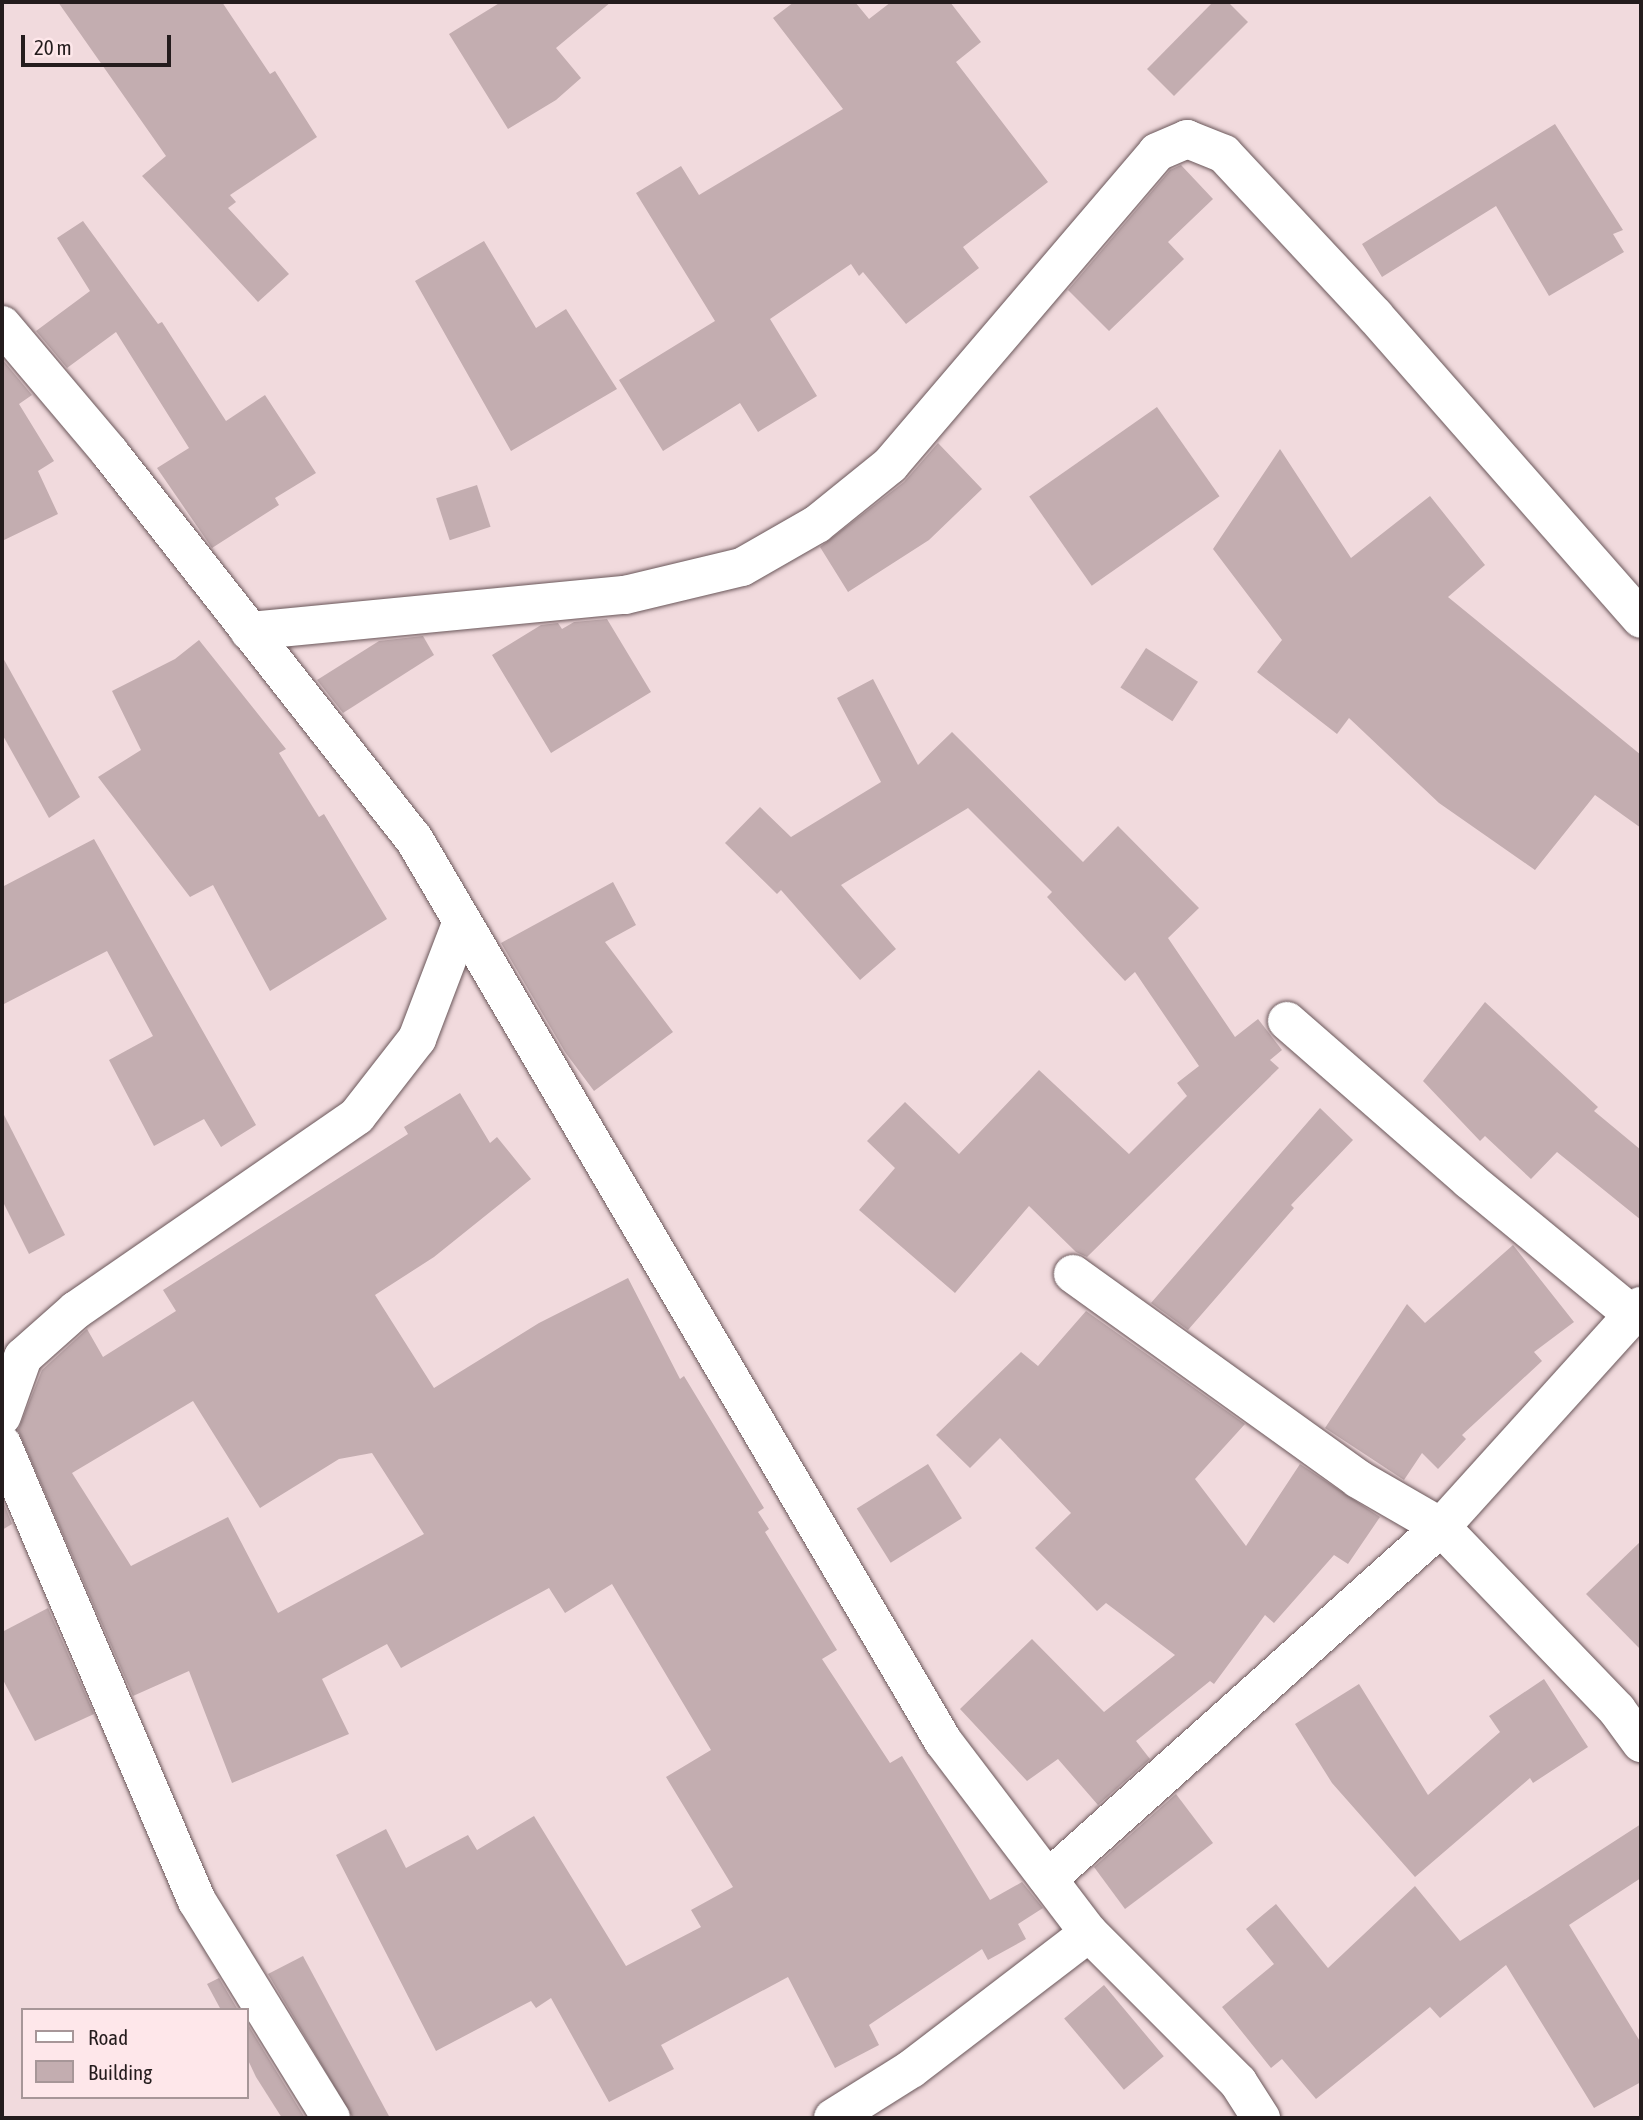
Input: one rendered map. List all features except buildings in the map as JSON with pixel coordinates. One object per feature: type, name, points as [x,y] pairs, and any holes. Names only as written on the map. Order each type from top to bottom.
[{"type":"street","points":[[250,631],[625,596],[742,567],[817,524],[890,465],[1157,152],[1187,139],[1224,154],[1376,316],[1641,619]]},
{"type":"street","points":[[2,325],[250,631],[414,839],[943,1741],[1089,1933],[1238,2082],[1261,2118]]},
{"type":"street","points":[[2,1416],[23,1357],[76,1310],[357,1116],[417,1039],[463,921]]},
{"type":"street","points":[[1048,1879],[1441,1527],[1637,1311],[1469,1180],[1287,1021]]},
{"type":"street","points":[[1073,1273],[1358,1479],[1441,1527],[1617,1710],[1641,1743]]},
{"type":"street","points":[[2,1444],[197,1901],[331,2118]]},
{"type":"street","points":[[833,2118],[911,2069],[1089,1933]]}]
